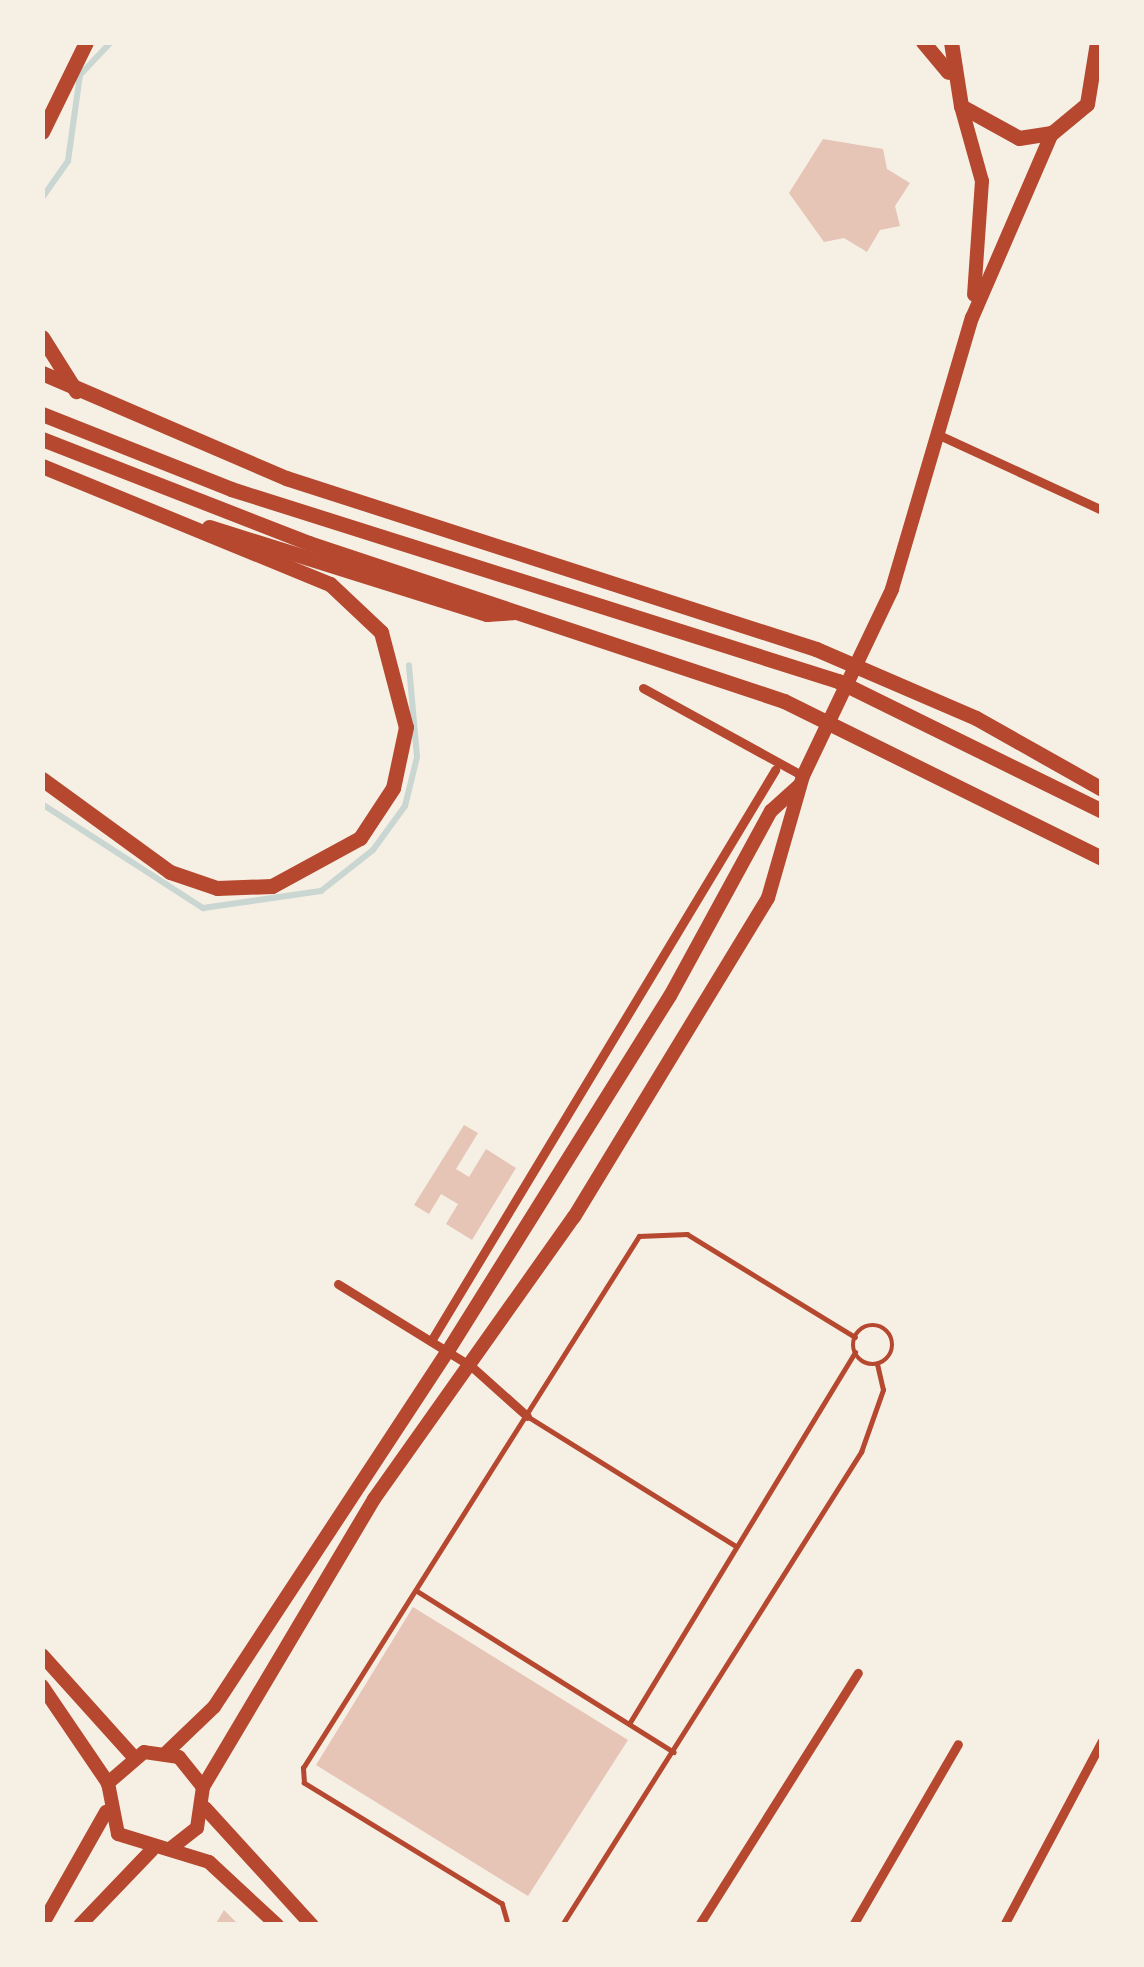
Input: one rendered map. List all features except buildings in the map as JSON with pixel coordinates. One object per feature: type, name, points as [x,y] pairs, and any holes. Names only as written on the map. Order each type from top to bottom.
[{"type":"main road","points":[[42,132],[86,42]]},
{"type":"main road","points":[[923,42],[949,72],[962,106],[983,204],[972,318]]},
{"type":"main road","points":[[949,72],[951,42]]},
{"type":"main road","points":[[312,1925],[205,1808],[203,1787],[374,1499],[471,1366],[691,1036],[768,898],[801,781],[892,589],[972,318],[1052,133],[1087,104],[1101,59],[1097,42]]},
{"type":"main road","points":[[962,106],[1002,135],[1052,133]]},
{"type":"main road","points":[[42,337],[77,394]]},
{"type":"main road","points":[[42,373],[77,394],[286,478],[816,649],[881,675],[1102,789]]},
{"type":"main road","points":[[42,414],[252,496],[801,667],[874,695],[1102,812]]},
{"type":"main road","points":[[42,440],[784,701],[1102,858]]},
{"type":"main road","points":[[42,466],[306,570],[381,632],[406,728],[380,813],[307,876],[217,888],[144,857],[42,779]]},
{"type":"main road","points":[[188,526],[487,614],[521,612]]},
{"type":"main road","points":[[108,1783],[133,1756],[167,1752],[214,1707],[448,1351],[670,997],[771,811],[801,781]]},
{"type":"main road","points":[[42,1655],[133,1756]]},
{"type":"main road","points":[[42,1686],[108,1783],[106,1812],[43,1925]]},
{"type":"main road","points":[[167,1752],[203,1787]]},
{"type":"main road","points":[[170,1849],[205,1808]]},
{"type":"main road","points":[[106,1812],[128,1843],[170,1849],[227,1874],[277,1925]]},
{"type":"main road","points":[[80,1925],[152,1850]]},
{"type":"street","points":[[939,435],[1102,510]]},
{"type":"street","points":[[643,688],[801,781]]},
{"type":"street","points":[[430,1341],[776,770]]},
{"type":"street","points":[[338,1283],[471,1366],[527,1416]]},
{"type":"street","points":[[699,1925],[858,1673]]},
{"type":"street","points":[[1004,1925],[1102,1741]]},
{"type":"street","points":[[853,1925],[958,1744]]},
{"type":"lane","points":[[507,1922],[502,1904],[300,1777],[632,1243],[658,1228],[687,1234],[855,1337]]},
{"type":"lane","points":[[855,1337],[874,1326],[889,1334],[891,1354],[877,1365]]},
{"type":"lane","points":[[629,1724],[855,1352],[855,1337]]},
{"type":"lane","points":[[562,1925],[861,1451],[883,1390],[877,1365],[855,1352]]},
{"type":"lane","points":[[527,1416],[734,1545]]},
{"type":"lane","points":[[417,1591],[674,1752]]},
{"type":"lane","points":[[490,1925],[517,1925]]},
{"type":"waterway","points":[[42,198],[68,161],[80,75],[111,42]]},
{"type":"waterway","points":[[42,804],[203,908],[321,891],[373,850],[405,806],[417,757],[409,665]]}]
